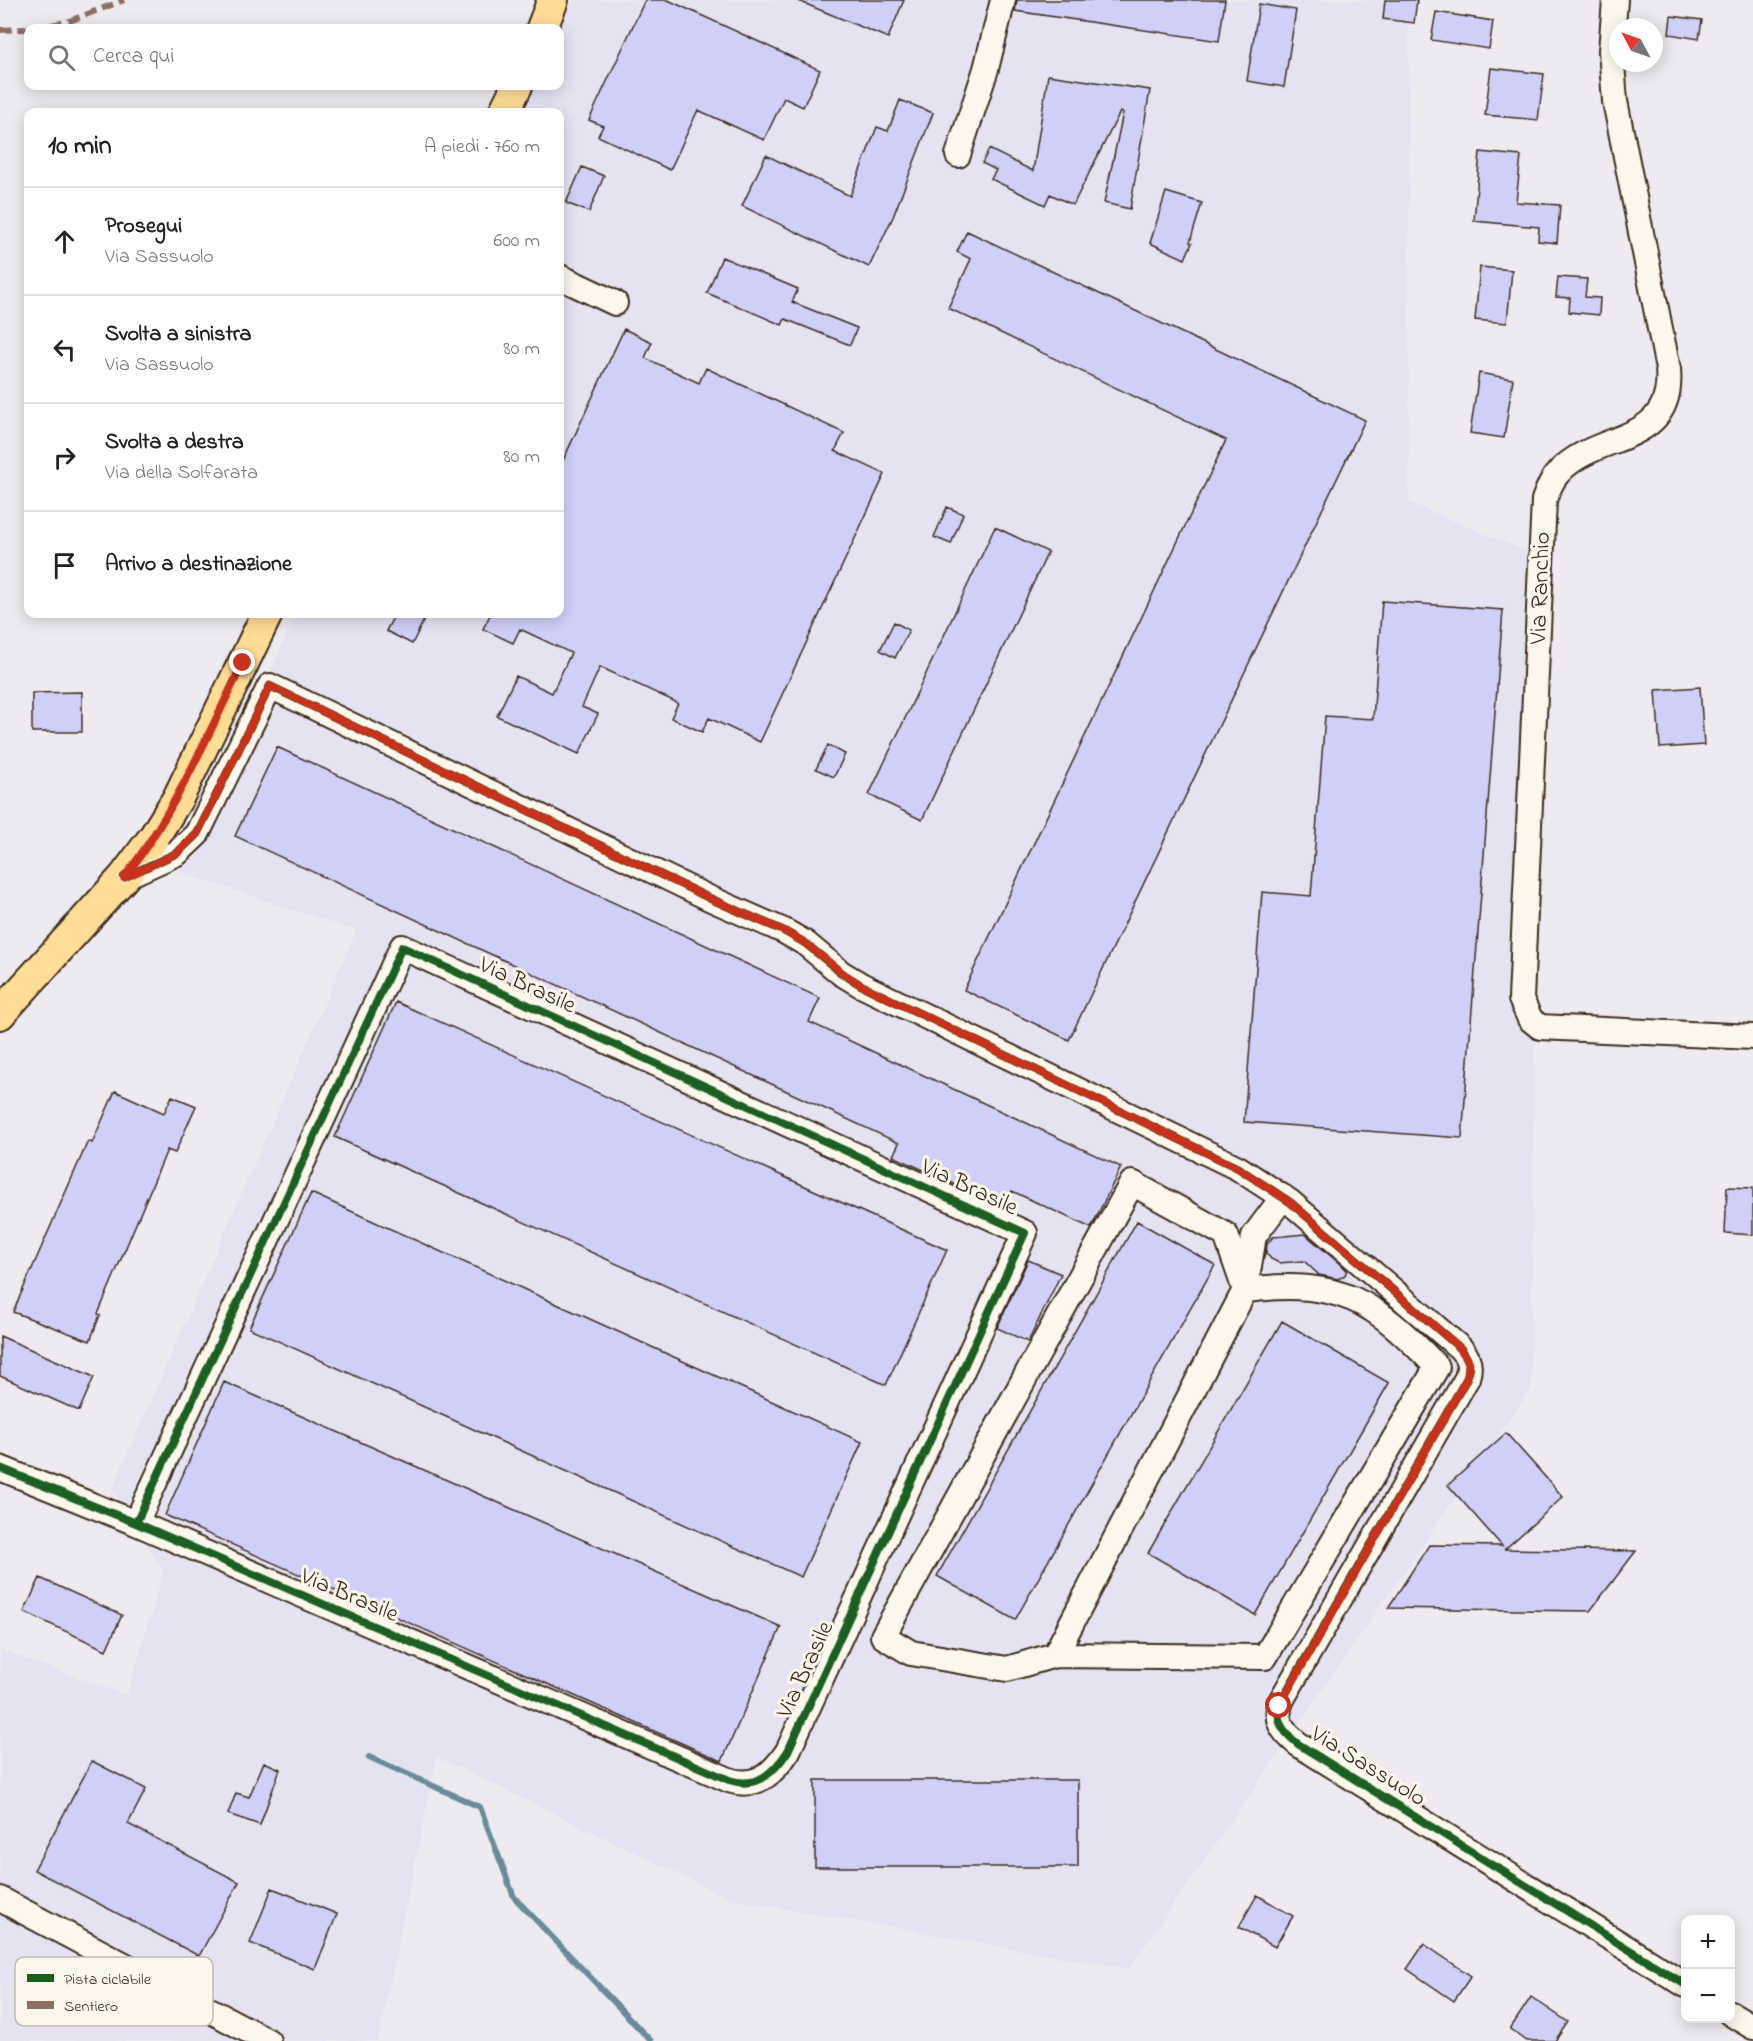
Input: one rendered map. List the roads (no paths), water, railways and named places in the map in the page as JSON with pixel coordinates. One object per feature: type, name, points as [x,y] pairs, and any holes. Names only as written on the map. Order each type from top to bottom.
[{"type":"main road","points":[[544,24],[553,0]]},
{"type":"main road","points":[[506,108],[515,90]]},
{"type":"main road","points":[[0,1014],[124,878],[154,837],[178,798],[265,618]]},
{"type":"street","points":[[957,155],[986,69],[1003,0]]},
{"type":"street","name":"Via Ranchio","points":[[1615,0],[1611,51],[1615,101],[1668,369],[1669,388],[1665,406],[1653,422],[1569,464],[1554,478],[1544,500],[1521,999],[1530,1019],[1540,1027],[1753,1037]]},
{"type":"street","points":[[564,279],[615,303]]},
{"type":"street","name":"Via Sassuolo","points":[[124,878],[177,853],[197,834],[270,686],[709,898],[784,931],[805,943],[861,985],[1238,1168],[1283,1197],[1460,1348],[1467,1357],[1470,1368],[1467,1378],[1282,1699],[1277,1710],[1279,1723],[1298,1744],[1681,1982]]},
{"type":"street","name":"Via Brasile","points":[[0,1468],[136,1523],[729,1780],[743,1784],[757,1782],[773,1771],[788,1751],[1025,1233],[402,947],[136,1523]]},
{"type":"street","points":[[1132,1183],[1226,1235],[1245,1290],[1281,1286],[1352,1296],[1397,1326],[1437,1367],[1265,1657],[1055,1655],[1007,1669],[911,1653],[882,1636],[1132,1183]]},
{"type":"street","points":[[1055,1655],[1245,1290],[1254,1236],[1283,1197]]},
{"type":"street","points":[[0,1899],[109,1957]]},
{"type":"street","points":[[213,2012],[268,2041]]},
{"type":"street","points":[[1735,2016],[1753,2027]]},
{"type":"waterway","points":[[369,1757],[480,1807],[514,1897],[651,2041]]}]
